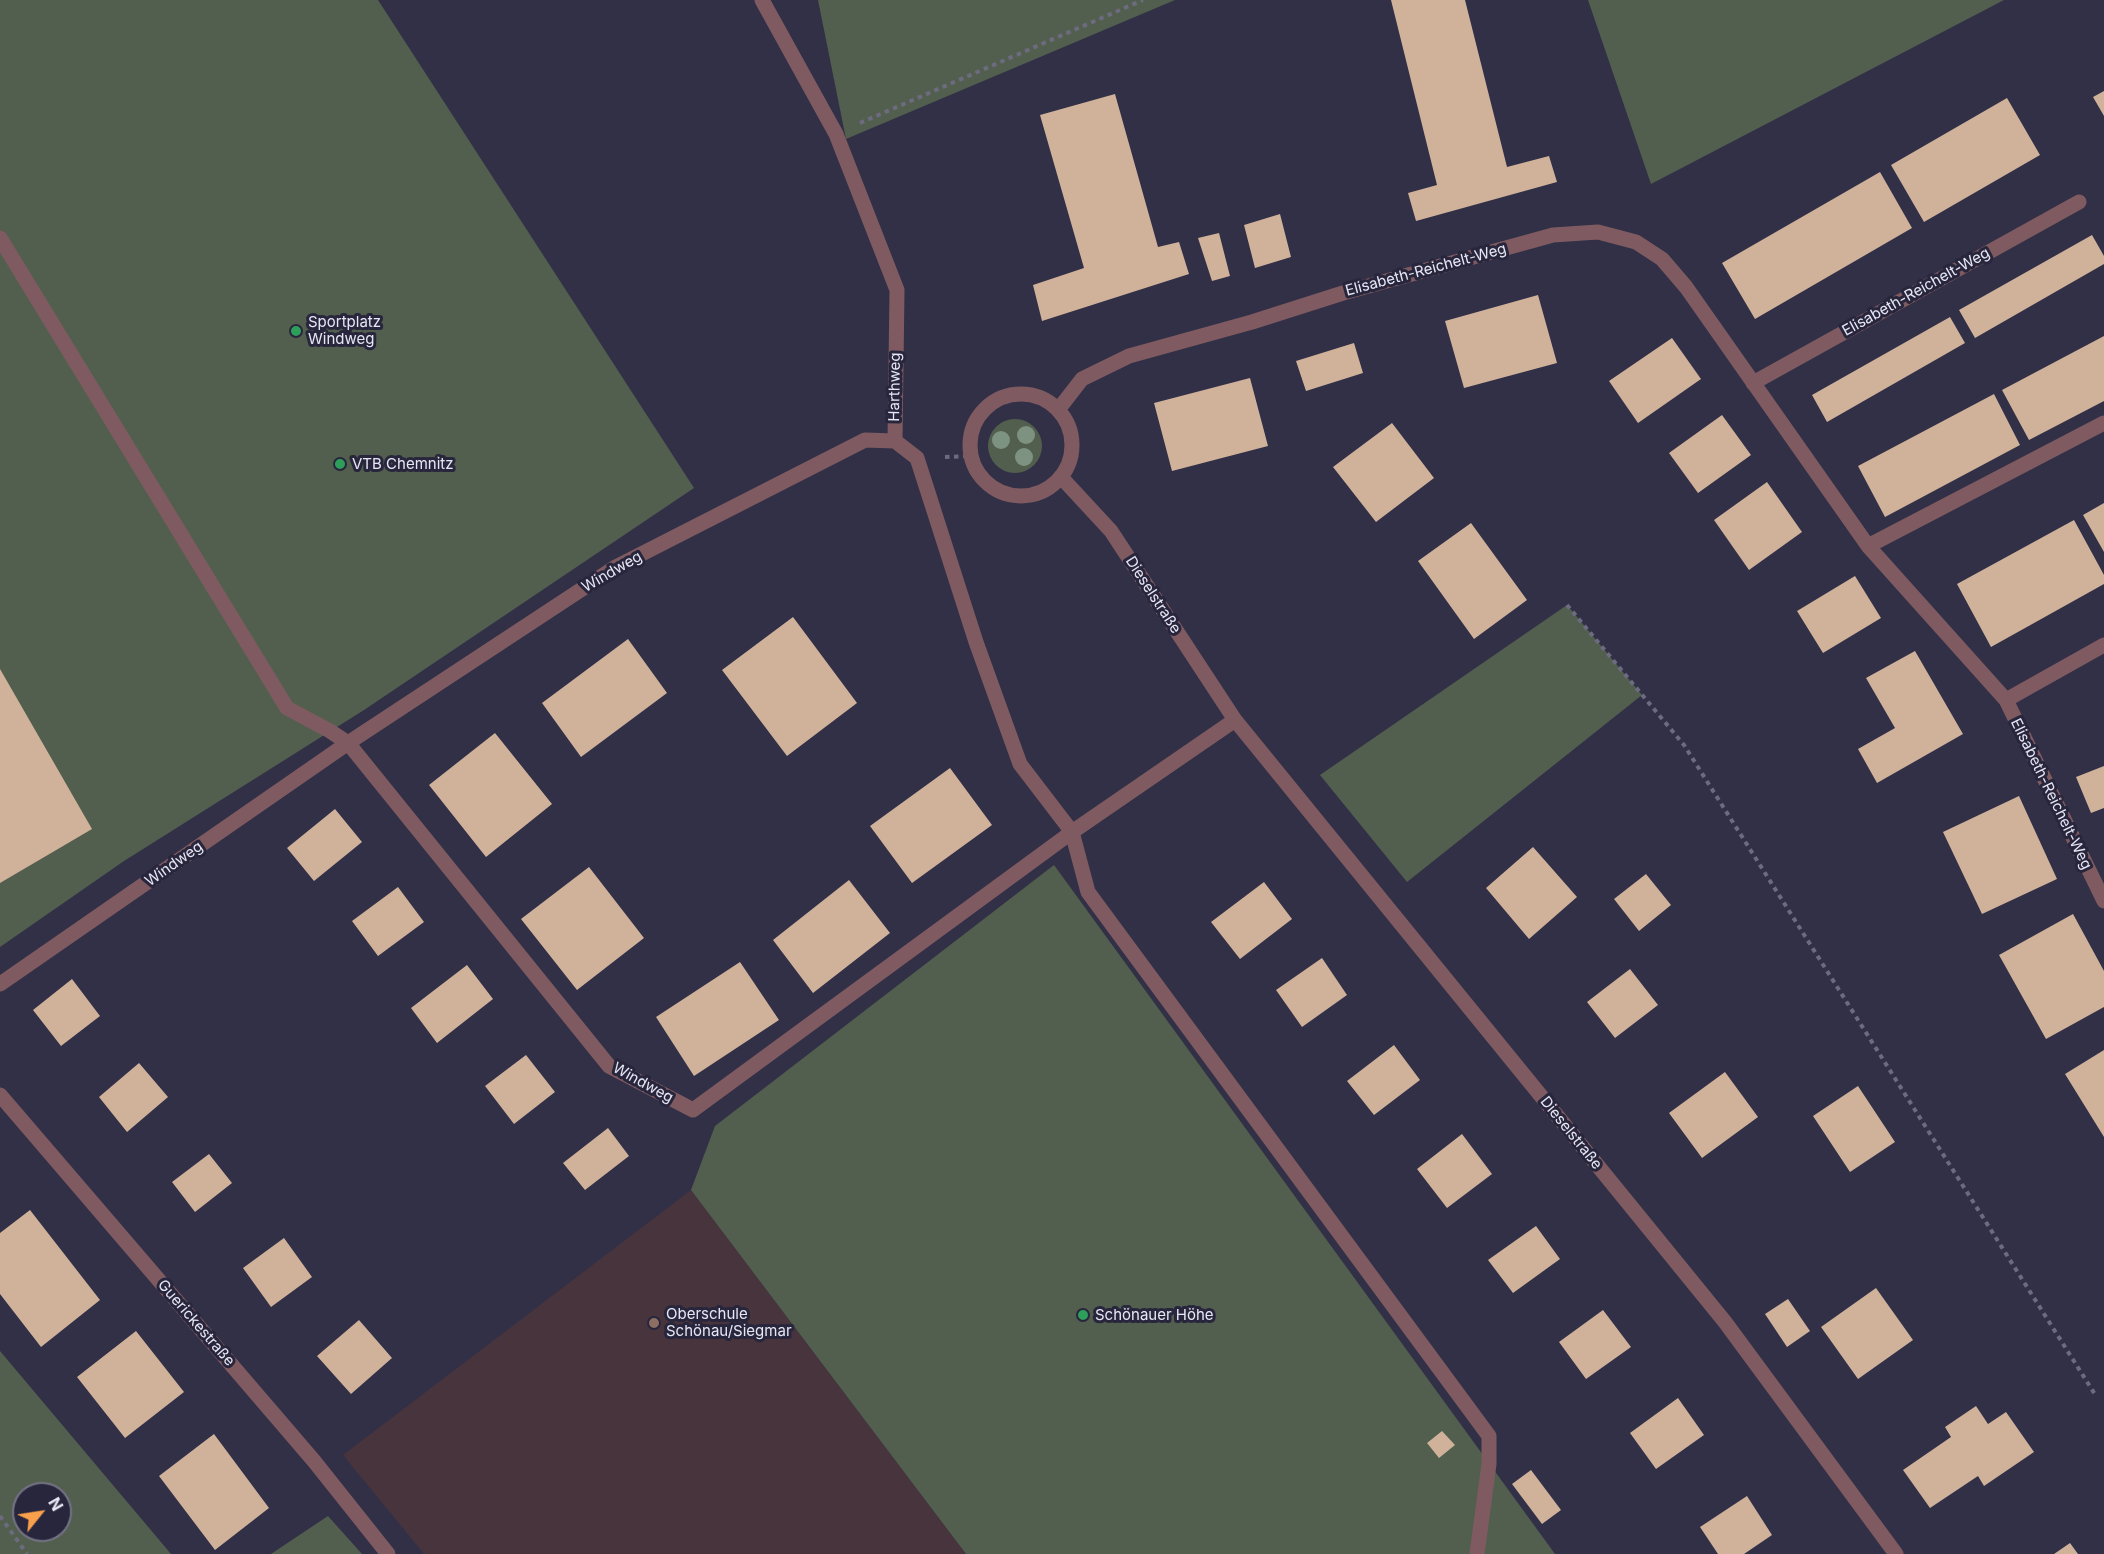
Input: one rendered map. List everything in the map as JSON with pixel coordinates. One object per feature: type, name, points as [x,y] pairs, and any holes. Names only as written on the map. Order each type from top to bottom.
[{"type":"street","name":"Harthweg","points":[[762,0],[836,134],[897,290],[895,441],[917,458],[976,642],[1020,764],[1072,832]]},
{"type":"street","name":"Elisabeth-Reichelt-Weg","points":[[1753,382],[2079,202]]},
{"type":"street","name":"Elisabeth-Reichelt-Weg","points":[[1058,410],[1082,379],[1129,356],[1252,322],[1343,293],[1552,235],[1598,232],[1636,242],[1662,260],[1686,287],[1868,546],[2006,700],[2102,891]]},
{"type":"street","points":[[0,238],[287,708],[348,743]]},
{"type":"street","points":[[1012,394],[1029,394],[1044,400],[1058,410],[1066,422],[1072,442],[1068,464],[1061,477],[1049,488],[1034,494],[1018,496],[1002,493],[988,484],[977,472],[971,456],[970,440],[974,424],[983,410],[996,400],[1012,394]]},
{"type":"street","points":[[1868,546],[2104,423]]},
{"type":"street","name":"Windweg","points":[[0,984],[348,743],[614,568],[865,440],[895,441]]},
{"type":"street","name":"Dieselstraße","points":[[1061,477],[1111,531],[1235,720],[1725,1322],[1896,1554]]},
{"type":"street","name":"Elisabeth-Reichelt-Weg","points":[[2006,700],[2104,645]]},
{"type":"street","points":[[1235,720],[1072,832],[1088,892],[1489,1436],[1489,1464],[1478,1554]]},
{"type":"street","name":"Windweg","points":[[348,743],[609,1066],[693,1110],[1072,832]]},
{"type":"street","name":"Guerickestraße","points":[[0,1095],[314,1461],[388,1554]]},
{"type":"path","points":[[836,134],[1143,0]]},
{"type":"path","points":[[1567,605],[1684,745],[2096,1396]]},
{"type":"path","points":[[0,1516],[27,1554]]},
{"type":"shaded area","name":"Oberschule Schönau/Siegmar","points":[[691,1190],[966,1554],[424,1554],[343,1455]]},
{"type":"green space","name":"VTB Chemnitz","points":[[0,0],[378,0],[694,488],[364,710],[124,861],[0,947]]},
{"type":"green space","points":[[818,0],[1175,0],[846,139]]},
{"type":"green space","points":[[1588,0],[2004,0],[1651,184]]},
{"type":"green space","points":[[1010,419],[1020,419],[1030,423],[1038,431],[1042,446],[1038,461],[1030,469],[1020,473],[1010,473],[1000,469],[992,461],[988,451],[988,441],[992,431],[1000,423]]},
{"type":"green space","points":[[1567,605],[1642,695],[1407,882],[1320,775]]},
{"type":"green space","name":"Schönauer Höhe","points":[[1054,865],[1555,1554],[966,1554],[691,1190],[715,1126]]},
{"type":"green space","points":[[0,1351],[171,1554],[0,1554]]},
{"type":"green space","points":[[328,1516],[362,1554],[271,1554]]},
{"type":"building","points":[[1391,0],[1465,0],[1507,167],[1549,156],[1557,182],[1416,221],[1408,193],[1437,185]]},
{"type":"building","points":[[2104,91],[2104,116],[2093,97]]},
{"type":"building","points":[[1115,94],[1158,247],[1179,242],[1189,274],[1042,321],[1033,285],[1084,268],[1040,115]]},
{"type":"building","points":[[2007,98],[2040,155],[1924,222],[1891,165]]},
{"type":"building","points":[[1880,172],[1912,228],[1755,319],[1722,263]]},
{"type":"building","points":[[1280,214],[1291,257],[1255,268],[1244,225]]},
{"type":"building","points":[[1219,233],[1230,276],[1212,281],[1198,238]]},
{"type":"building","points":[[2092,235],[2104,256],[2104,264],[1975,338],[1959,310]]},
{"type":"building","points":[[1538,295],[1557,363],[1464,388],[1445,321]]},
{"type":"building","points":[[1950,317],[1965,343],[1827,422],[1812,395]]},
{"type":"building","points":[[2104,336],[2104,401],[2029,440],[2002,390]]},
{"type":"building","points":[[1672,338],[1701,379],[1638,423],[1609,381]]},
{"type":"building","points":[[1354,343],[1363,373],[1306,391],[1296,361]]},
{"type":"building","points":[[1250,378],[1268,446],[1172,471],[1154,403]]},
{"type":"building","points":[[1994,394],[2020,445],[1885,517],[1858,466]]},
{"type":"building","points":[[1722,415],[1751,455],[1698,493],[1669,453]]},
{"type":"building","points":[[1392,423],[1434,478],[1376,522],[1333,467]]},
{"type":"building","points":[[1767,482],[1802,532],[1749,570],[1714,520]]},
{"type":"building","points":[[2104,503],[2104,552],[2083,515]]},
{"type":"building","points":[[2074,520],[2104,575],[2104,584],[1991,647],[1957,584]]},
{"type":"building","points":[[1471,523],[1527,600],[1474,639],[1418,561]]},
{"type":"building","points":[[1855,576],[1881,618],[1823,653],[1797,611]]},
{"type":"building","points":[[793,617],[857,703],[787,756],[722,670]]},
{"type":"building","points":[[628,639],[667,693],[581,757],[542,703]]},
{"type":"building","points":[[1915,651],[1963,734],[1877,783],[1858,749],[1895,728],[1866,678]]},
{"type":"building","points":[[0,669],[92,829],[0,883]]},
{"type":"building","points":[[495,733],[552,804],[486,857],[429,785]]},
{"type":"building","points":[[2104,766],[2104,808],[2091,813],[2076,777]]},
{"type":"building","points":[[950,768],[992,825],[912,883],[870,826]]},
{"type":"building","points":[[2019,796],[2057,879],[1982,914],[1943,832]]},
{"type":"building","points":[[335,809],[362,842],[314,881],[287,848]]},
{"type":"building","points":[[1533,847],[1577,897],[1529,939],[1486,888]]},
{"type":"building","points":[[589,867],[644,938],[577,990],[521,919]]},
{"type":"building","points":[[1646,874],[1671,905],[1639,931],[1614,899]]},
{"type":"building","points":[[849,880],[890,933],[813,993],[773,940]]},
{"type":"building","points":[[1264,882],[1292,919],[1240,959],[1211,922]]},
{"type":"building","points":[[398,887],[424,922],[378,956],[352,921]]},
{"type":"building","points":[[2073,914],[2104,971],[2104,1007],[2046,1039],[1999,955]]},
{"type":"building","points":[[1322,958],[1347,995],[1302,1027],[1276,990]]},
{"type":"building","points":[[740,962],[779,1020],[694,1076],[656,1017]]},
{"type":"building","points":[[467,965],[493,999],[437,1043],[411,1008]]},
{"type":"building","points":[[1630,969],[1658,1005],[1615,1038],[1587,1002]]},
{"type":"building","points":[[72,979],[100,1016],[61,1046],[33,1010]]},
{"type":"building","points":[[1394,1045],[1420,1080],[1374,1115],[1347,1081]]},
{"type":"building","points":[[2104,1050],[2104,1137],[2065,1074]]},
{"type":"building","points":[[526,1055],[555,1092],[514,1124],[485,1086]]},
{"type":"building","points":[[139,1063],[168,1097],[127,1132],[99,1097]]},
{"type":"building","points":[[1725,1072],[1758,1117],[1702,1158],[1669,1113]]},
{"type":"building","points":[[1858,1086],[1895,1142],[1850,1172],[1813,1116]]},
{"type":"building","points":[[608,1128],[629,1156],[585,1190],[563,1163]]},
{"type":"building","points":[[1462,1134],[1492,1174],[1447,1208],[1417,1169]]},
{"type":"building","points":[[209,1154],[232,1183],[195,1212],[172,1182]]},
{"type":"building","points":[[30,1210],[100,1300],[41,1347],[0,1294],[0,1233]]},
{"type":"building","points":[[1536,1226],[1560,1259],[1513,1293],[1488,1260]]},
{"type":"building","points":[[284,1238],[312,1277],[271,1307],[243,1268]]},
{"type":"building","points":[[1876,1288],[1913,1340],[1858,1379],[1821,1327]]},
{"type":"building","points":[[1788,1299],[1810,1331],[1787,1347],[1765,1314]]},
{"type":"building","points":[[1603,1310],[1631,1347],[1586,1379],[1559,1342]]},
{"type":"building","points":[[359,1320],[392,1358],[351,1394],[317,1356]]},
{"type":"building","points":[[136,1331],[184,1392],[125,1438],[77,1377]]},
{"type":"building","points":[[1678,1398],[1704,1435],[1656,1469],[1630,1433]]},
{"type":"building","points":[[1976,1406],[1988,1424],[2006,1412],[2034,1452],[1984,1486],[1978,1476],[1930,1508],[1903,1470],[1951,1437],[1945,1427]]},
{"type":"building","points":[[1442,1431],[1455,1445],[1439,1458],[1427,1443]]},
{"type":"building","points":[[214,1434],[269,1508],[215,1550],[159,1476]]},
{"type":"building","points":[[1531,1470],[1561,1510],[1542,1524],[1512,1484]]},
{"type":"building","points":[[1747,1496],[1772,1535],[1744,1554],[1718,1554],[1700,1527]]},
{"type":"building","points":[[2070,1543],[2078,1554],[2054,1554]]},
{"type":"place","name":"Sportplatz Windweg","points":[[296,331]]},
{"type":"place","name":"VTB Chemnitz","points":[[340,464]]},
{"type":"place","name":"Schönauer Höhe","points":[[1083,1315]]},
{"type":"place","name":"Oberschule Schönau/Siegmar","points":[[654,1323]]}]
